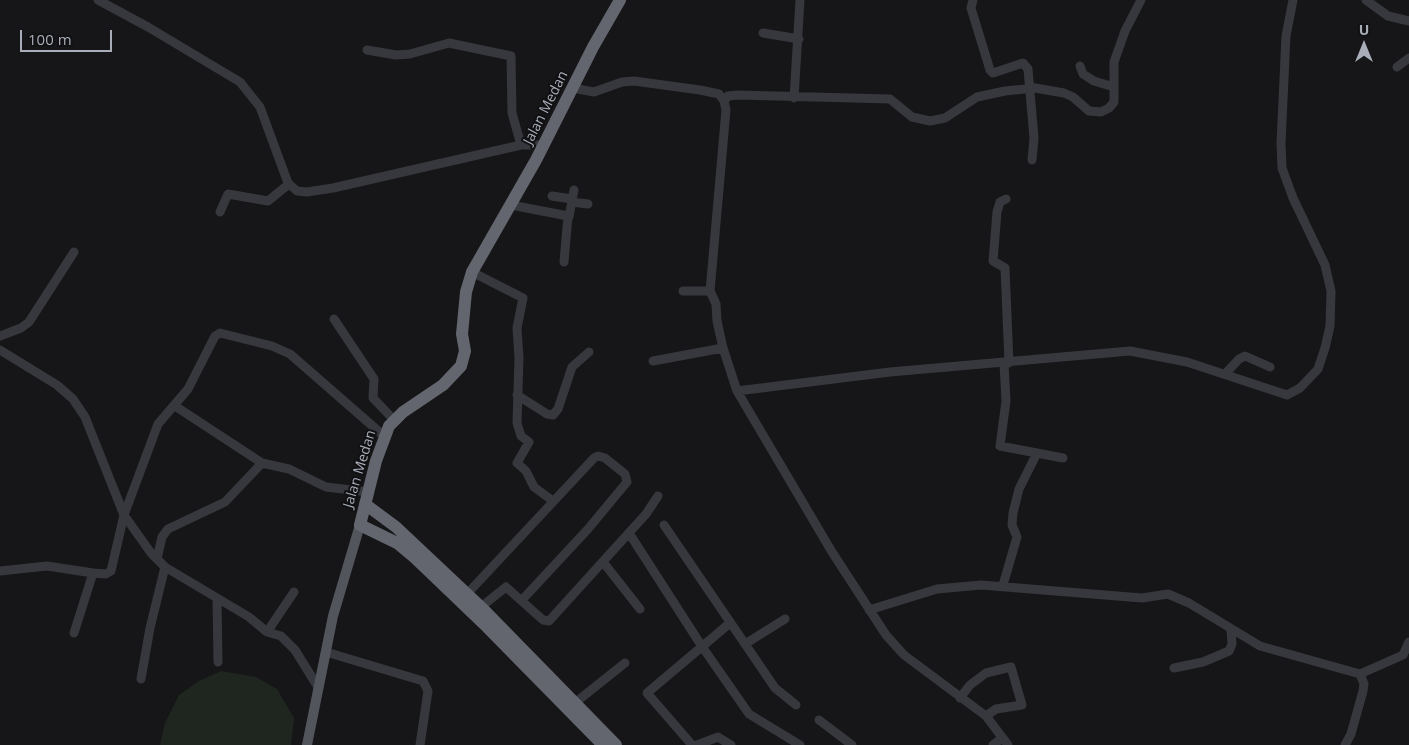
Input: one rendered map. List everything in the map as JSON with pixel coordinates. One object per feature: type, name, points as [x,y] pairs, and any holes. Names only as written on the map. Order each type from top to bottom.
[{"type":"highway","name":"Jalan Medan","points":[[360,525],[384,436],[394,420],[443,385],[461,366],[465,351],[462,334],[466,292],[472,272],[544,145],[620,0]]},
{"type":"highway","points":[[367,498],[468,594],[576,702],[611,744]]},
{"type":"highway","points":[[360,525],[397,543],[416,558],[611,744]]},
{"type":"main road","name":"Jalan Medan","points":[[307,745],[339,595],[360,525]]},
{"type":"street","points":[[98,0],[148,27],[240,82],[260,107],[289,184],[302,192],[333,188],[521,145],[544,145]]},
{"type":"street","points":[[794,98],[800,0]]},
{"type":"street","points":[[973,0],[971,8],[990,70],[993,73],[1023,63],[1030,74],[1034,138],[1032,160]]},
{"type":"street","points":[[724,101],[728,96],[738,95],[890,100],[912,117],[930,122],[945,118],[976,97],[1030,88],[1064,93],[1073,97],[1089,111],[1096,113],[1105,111],[1112,105],[1114,98],[1113,73],[1117,53],[1125,31],[1141,0]]},
{"type":"street","points":[[737,391],[890,372],[1130,351],[1187,362],[1286,394],[1300,388],[1318,369],[1329,332],[1331,300],[1329,276],[1293,198],[1282,168],[1281,143],[1286,36],[1293,0]]},
{"type":"street","points":[[1366,0],[1388,16],[1409,21]]},
{"type":"street","points":[[762,33],[799,39]]},
{"type":"street","points":[[367,50],[396,55],[410,54],[449,43],[511,56],[512,112],[521,145]]},
{"type":"street","points":[[1397,67],[1409,58]]},
{"type":"street","points":[[1080,66],[1083,74],[1094,81],[1114,87]]},
{"type":"street","points":[[573,88],[594,92],[622,82],[634,81],[719,94],[724,101],[726,110],[710,291],[716,304],[717,321],[723,348],[737,391],[832,552],[886,636],[904,655],[986,716],[1005,742],[993,745]]},
{"type":"street","points":[[220,212],[228,194],[268,201],[289,184]]},
{"type":"street","points":[[552,196],[573,197],[588,204]]},
{"type":"street","points":[[564,262],[573,197]]},
{"type":"street","points":[[1006,199],[999,205],[993,261],[1005,268],[1006,401],[1000,446],[1063,458]]},
{"type":"street","points":[[511,205],[544,209],[567,215],[569,218]]},
{"type":"street","points":[[0,336],[21,328],[29,322],[74,252]]},
{"type":"street","points":[[472,272],[489,282],[518,293],[523,298],[518,328],[517,425],[521,436],[529,442],[518,464],[526,471],[534,487],[553,501]]},
{"type":"street","points":[[683,291],[710,291]]},
{"type":"street","points":[[334,319],[374,379],[373,398],[394,420]]},
{"type":"street","points":[[0,571],[47,566],[93,574],[106,574],[111,571],[124,515],[158,424],[188,389],[215,336],[224,333],[272,346],[290,354],[384,436]]},
{"type":"street","points":[[653,361],[723,348]]},
{"type":"street","points":[[0,350],[58,385],[73,399],[85,417],[124,515],[157,559],[165,567],[249,617],[268,632],[281,636],[318,687]]},
{"type":"street","points":[[517,395],[547,414],[555,414],[572,367],[589,352]]},
{"type":"street","points":[[1225,374],[1243,357],[1270,367]]},
{"type":"street","points":[[175,406],[262,463],[289,469],[328,488],[367,498]]},
{"type":"street","points":[[1003,585],[1017,537],[1012,526],[1019,489],[1037,453]]},
{"type":"street","points":[[468,594],[596,456],[604,458],[628,479],[588,529],[522,600]]},
{"type":"street","points":[[157,559],[165,532],[226,502],[262,463]]},
{"type":"street","points":[[481,607],[503,587],[522,600],[543,620],[549,621],[630,533],[658,496]]},
{"type":"street","points":[[664,525],[775,688],[796,705]]},
{"type":"street","points":[[630,533],[701,645],[751,716],[799,745]]},
{"type":"street","points":[[603,562],[640,609]]},
{"type":"street","points":[[141,679],[150,628],[165,567]]},
{"type":"street","points":[[74,633],[93,574]]},
{"type":"street","points":[[869,610],[936,589],[1003,585],[1142,598],[1168,594],[1189,603],[1260,646],[1360,674],[1403,655],[1409,642]]},
{"type":"street","points":[[268,632],[294,592]]},
{"type":"street","points":[[217,599],[218,662]]},
{"type":"street","points":[[745,644],[785,619]]},
{"type":"street","points":[[692,745],[647,693],[701,645],[730,623]]},
{"type":"street","points":[[1174,668],[1199,663],[1229,651],[1232,644],[1232,630]]},
{"type":"street","points":[[326,652],[423,681],[428,692],[420,745]]},
{"type":"street","points":[[576,702],[625,663]]},
{"type":"street","points":[[960,698],[970,685],[986,674],[1011,667],[1022,704],[996,709],[986,716]]},
{"type":"street","points":[[1345,745],[1351,734],[1364,691],[1364,684],[1360,674]]},
{"type":"street","points":[[819,720],[852,745]]},
{"type":"street","points":[[697,745],[718,737],[731,745]]},
{"type":"shaded area","points":[[221,671],[256,677],[277,689],[294,718],[291,745],[160,745],[165,723],[179,695],[199,681]]}]
